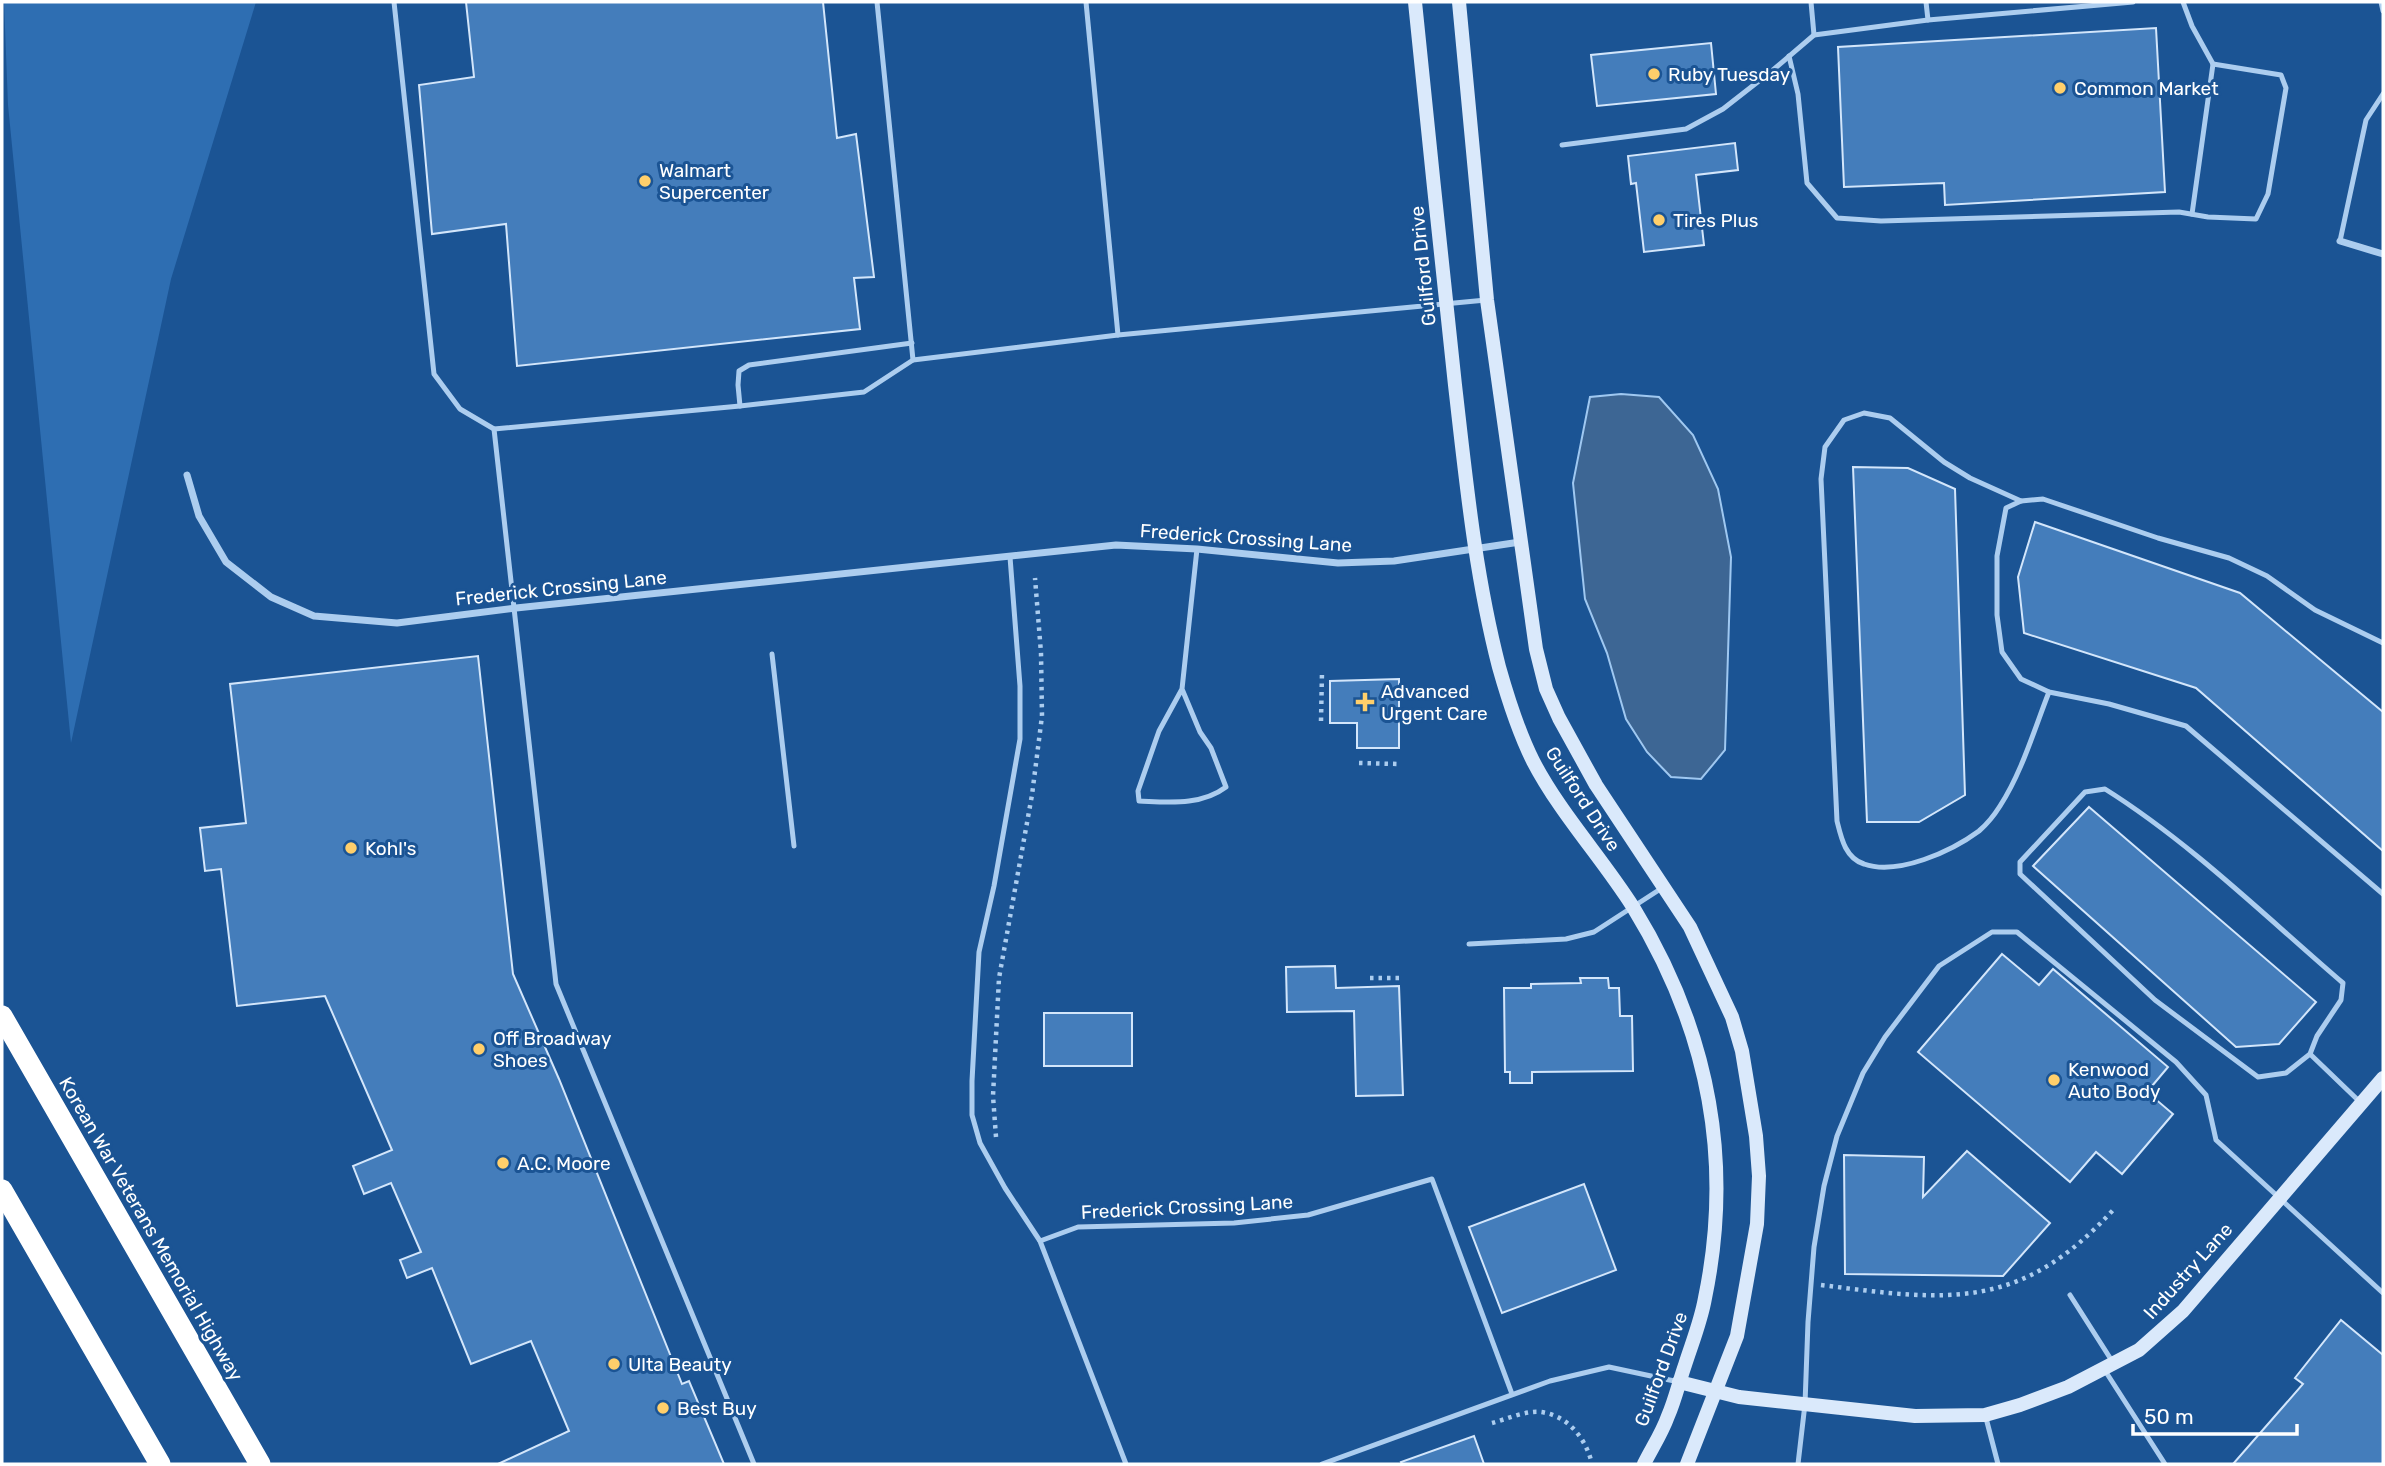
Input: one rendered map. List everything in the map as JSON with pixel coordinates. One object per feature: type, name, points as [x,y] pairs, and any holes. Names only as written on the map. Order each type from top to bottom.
[{"type":"highway","name":"Korean War Veterans Memorial Highway","points":[[2,1016],[260,1464]]},
{"type":"highway","points":[[2,1190],[160,1464]]},
{"type":"main road","name":"Guilford Drive","points":[[1415,2],[1474,550],[1499,666],[1514,716],[1534,763],[1633,907],[1669,972],[1688,1020],[1713,1113],[1718,1201],[1716,1242],[1705,1303],[1668,1416],[1644,1464]]},
{"type":"main road","name":"Guilford Drive","points":[[1459,2],[1487,300],[1536,649],[1546,689],[1596,785],[1690,927],[1732,1017],[1742,1051],[1756,1136],[1759,1176],[1757,1224],[1737,1336],[1687,1464]]},
{"type":"main road","name":"Industry Lane","points":[[1679,1382],[1739,1397],[1915,1416],[1985,1415],[2068,1387],[2139,1349],[2183,1311],[2383,1078]]},
{"type":"street","points":[[2340,241],[2383,254]]},
{"type":"street","name":"Frederick Crossing Lane","points":[[187,475],[199,516],[226,562],[271,597],[314,616],[397,623],[1116,545],[1197,549],[1338,563],[1394,561],[1520,542]]},
{"type":"lane","points":[[394,2],[434,374],[460,409],[494,429],[740,406],[864,391],[913,360],[1118,335],[1487,300]]},
{"type":"lane","points":[[877,2],[913,360]]},
{"type":"lane","points":[[1086,2],[1118,335]]},
{"type":"lane","points":[[1811,2],[1814,35]]},
{"type":"lane","points":[[1926,2],[1928,20]]},
{"type":"lane","points":[[1562,145],[1686,129],[1723,108],[1814,35],[1928,20],[2133,2]]},
{"type":"lane","points":[[2183,2],[2192,26],[2213,64],[2192,214]]},
{"type":"lane","points":[[2381,2],[2383,11]]},
{"type":"lane","points":[[1789,56],[1798,94],[1807,183],[1837,218],[1881,221],[2179,212],[2256,219],[2268,194],[2286,88],[2281,75],[2213,64]]},
{"type":"lane","points":[[2340,241],[2366,120],[2383,94]]},
{"type":"lane","points":[[740,406],[739,371],[749,365],[912,343]]},
{"type":"lane","points":[[2021,501],[1970,478],[1944,462],[1890,418],[1864,413],[1844,420],[1825,447],[1821,480],[1837,821],[1842,845],[1861,864],[1885,868],[1931,858],[1981,830],[2000,806],[2049,692]]},
{"type":"lane","points":[[494,429],[556,985],[754,1464]]},
{"type":"lane","points":[[2383,643],[2315,610],[2267,576],[2229,558],[2158,538],[2043,499],[2021,501],[2007,508],[1997,556],[1997,615],[2002,652],[2021,678],[2049,692],[2109,704],[2186,726],[2383,894]]},
{"type":"lane","points":[[1182,689],[1200,732],[1211,748],[1226,787],[1218,793],[1184,803],[1139,801],[1138,791],[1159,731],[1182,689],[1197,549]]},
{"type":"lane","points":[[1010,556],[1020,686],[1020,739],[994,886],[979,952],[972,1115],[980,1143],[1005,1188],[1040,1241],[1126,1464]]},
{"type":"lane","points":[[772,654],[794,846]]},
{"type":"lane","points":[[2105,789],[2138,810],[2215,872],[2343,983],[2341,1000],[2317,1036],[2309,1054],[2286,1073],[2258,1077],[2155,1000],[2020,874],[2020,862],[2085,792],[2105,789]]},
{"type":"lane","points":[[1469,944],[1566,939],[1594,932],[1664,886]]},
{"type":"lane","points":[[1798,1464],[1814,1247],[1824,1186],[1837,1136],[1863,1073],[1885,1037],[1939,966],[1992,932],[2017,932],[2176,1062],[2206,1095],[2216,1140],[2383,1293]]},
{"type":"lane","points":[[2309,1054],[2361,1103]]},
{"type":"lane","name":"Frederick Crossing Lane","points":[[1040,1241],[1078,1227],[1234,1223],[1308,1215],[1432,1179],[1512,1394]]},
{"type":"lane","points":[[2070,1294],[2165,1464]]},
{"type":"lane","points":[[1322,1464],[1549,1381],[1609,1367],[1679,1382]]},
{"type":"lane","points":[[1985,1415],[1998,1464]]},
{"type":"path","points":[[996,1137],[993,1096],[999,978],[1032,795],[1042,716],[1041,653],[1035,578]]},
{"type":"path","points":[[1321,721],[1322,672]]},
{"type":"path","points":[[1360,763],[1398,764]]},
{"type":"path","points":[[1370,978],[1399,978]]},
{"type":"path","points":[[1811,1284],[1924,1297],[1959,1296],[1988,1291],[2016,1282],[2068,1254],[2090,1236],[2114,1209]]},
{"type":"path","points":[[1492,1423],[1540,1412],[1566,1421],[1580,1436],[1590,1454],[1592,1464]]},
{"type":"shaded area","points":[[4,2],[256,2],[171,279],[71,743],[8,105]]},
{"type":"shaded area","points":[[1621,394],[1659,397],[1693,435],[1718,489],[1731,557],[1725,750],[1701,779],[1671,777],[1647,752],[1626,719],[1607,653],[1585,599],[1573,483],[1590,397]]},
{"type":"building","name":"Walmart Supercenter","points":[[466,2],[823,2],[837,138],[856,134],[874,277],[854,278],[860,329],[517,366],[506,224],[432,234],[419,85],[474,77]]},
{"type":"building","points":[[2156,28],[2165,192],[1945,205],[1944,183],[1844,187],[1838,47]]},
{"type":"building","name":"Ruby Tuesday","points":[[1711,43],[1716,94],[1597,106],[1591,55]]},
{"type":"building","points":[[1735,143],[1738,170],[1696,175],[1704,245],[1644,252],[1636,183],[1631,184],[1628,156]]},
{"type":"building","points":[[1853,467],[1908,468],[1955,489],[1965,795],[1919,822],[1867,822]]},
{"type":"building","points":[[2035,522],[2240,593],[2383,712],[2383,851],[2196,688],[2024,633],[2018,577]]},
{"type":"building","points":[[478,656],[513,974],[559,1079],[682,1384],[689,1381],[724,1464],[498,1464],[569,1431],[531,1341],[471,1364],[432,1268],[407,1278],[400,1260],[421,1252],[391,1183],[364,1194],[353,1166],[392,1150],[325,996],[237,1006],[221,869],[205,871],[200,828],[246,823],[230,684]]},
{"type":"building","name":"Advanced Urgent Care","points":[[1399,679],[1399,748],[1357,748],[1357,723],[1330,723],[1330,681]]},
{"type":"building","points":[[2089,807],[2316,1002],[2279,1044],[2236,1047],[2033,866]]},
{"type":"building","name":"Kenwood Auto Body","points":[[2002,954],[2039,985],[2053,969],[2168,1067],[2147,1092],[2173,1114],[2122,1174],[2096,1152],[2070,1182],[1918,1052]]},
{"type":"building","points":[[1335,966],[1336,988],[1399,986],[1403,1095],[1356,1096],[1354,1011],[1287,1012],[1286,967]]},
{"type":"building","points":[[1580,978],[1608,978],[1609,988],[1619,988],[1620,1016],[1632,1016],[1633,1071],[1532,1072],[1532,1083],[1510,1083],[1510,1072],[1505,1072],[1504,988],[1531,988],[1531,984],[1581,983]]},
{"type":"building","points":[[1044,1013],[1132,1013],[1132,1066],[1044,1066]]},
{"type":"building","points":[[1967,1151],[2050,1223],[2003,1276],[1845,1274],[1844,1155],[1924,1157],[1923,1197]]},
{"type":"building","points":[[1584,1184],[1616,1270],[1502,1313],[1469,1227]]},
{"type":"building","points":[[2341,1320],[2383,1355],[2383,1464],[2233,1464],[2303,1384],[2295,1378]]},
{"type":"building","points":[[1474,1436],[1484,1464],[1401,1462]]},
{"type":"place","name":"Ruby Tuesday","points":[[1654,74]]},
{"type":"place","name":"Common Market","points":[[2060,88]]},
{"type":"place","name":"Walmart Supercenter","points":[[645,181]]},
{"type":"place","name":"Tires Plus","points":[[1659,220]]},
{"type":"place","name":"Advanced Urgent Care","points":[[1365,702]]},
{"type":"place","name":"Kohl's","points":[[351,848]]},
{"type":"place","name":"Off Broadway Shoes","points":[[479,1049]]},
{"type":"place","name":"Kenwood Auto Body","points":[[2054,1080]]},
{"type":"place","name":"A.C. Moore","points":[[503,1163]]},
{"type":"place","name":"Ulta Beauty","points":[[614,1364]]},
{"type":"place","name":"Best Buy","points":[[663,1408]]}]
